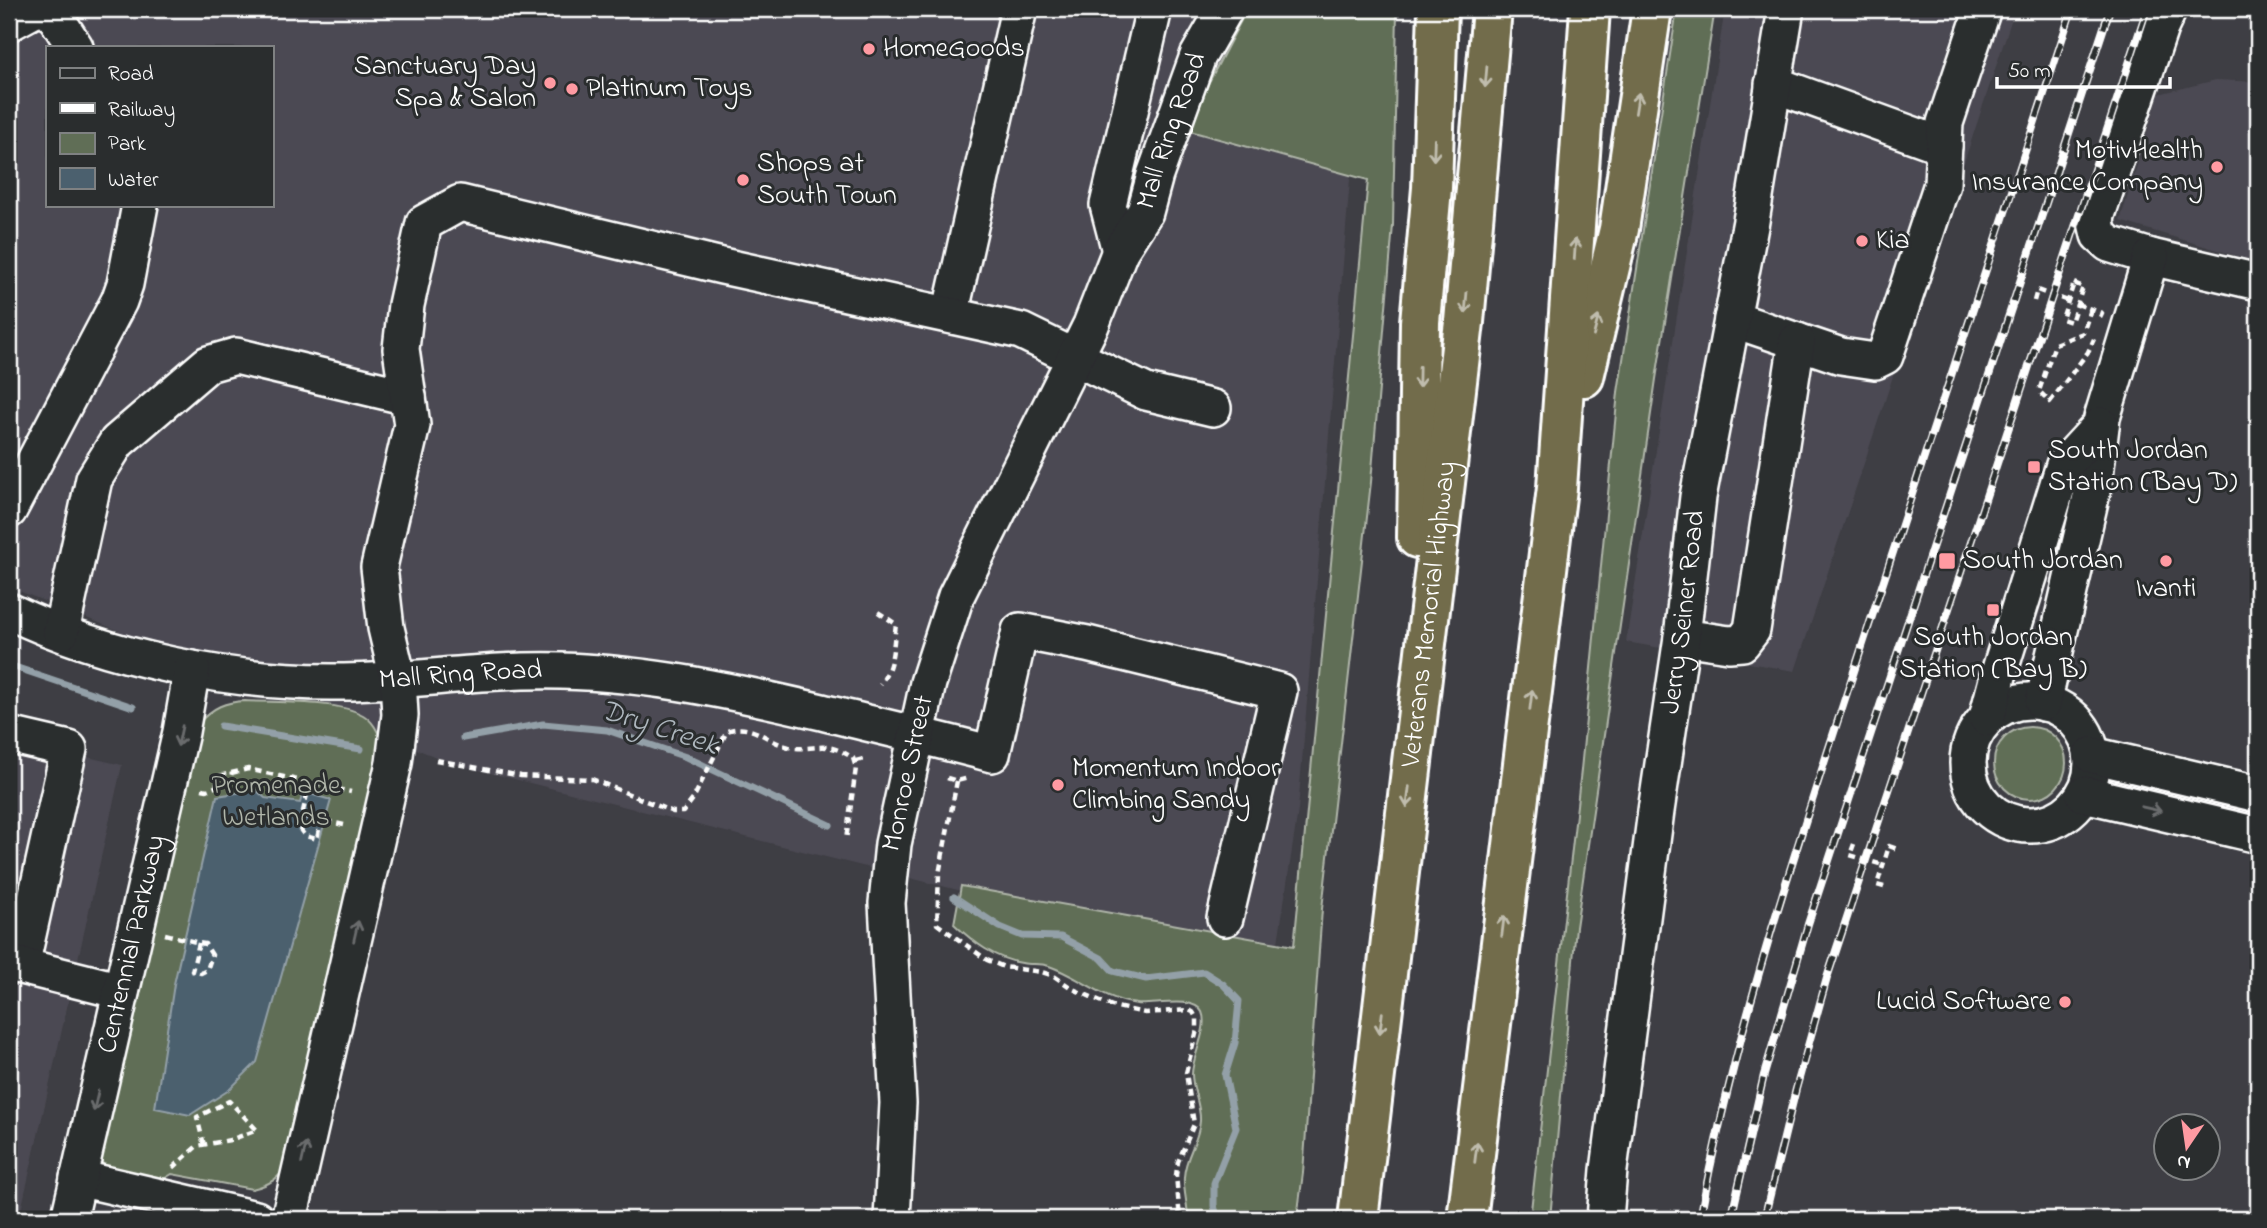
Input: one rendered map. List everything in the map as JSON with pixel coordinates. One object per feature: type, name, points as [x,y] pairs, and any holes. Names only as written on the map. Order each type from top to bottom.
[{"type":"highway","points":[[1414,748],[1420,322],[1432,188],[1438,9]]},
{"type":"highway","name":"Veterans Memorial Highway","points":[[1358,1219],[1464,322],[1492,9]]},
{"type":"highway","points":[[1467,1219],[1557,488],[1590,9]]},
{"type":"highway","points":[[1557,488],[1619,229],[1652,9]]},
{"type":"street","points":[[9,23],[35,9]]},
{"type":"street","points":[[45,9],[55,16],[74,46]]},
{"type":"street","points":[[950,314],[1019,9]]},
{"type":"street","name":"Mall Ring Road","points":[[1120,251],[1108,205],[1154,9]]},
{"type":"street","points":[[1120,251],[1129,198],[1171,23],[1171,9]]},
{"type":"street","name":"Mall Ring Road","points":[[1074,359],[1120,251],[1145,212],[1186,86],[1198,56],[1224,9]]},
{"type":"street","name":"Jerry Seiner Road","points":[[1605,1219],[1609,1170],[1682,636],[1698,497],[1751,221],[1786,9]]},
{"type":"street","points":[[1732,319],[1862,360],[1875,361],[1885,356],[1942,184],[1945,123],[1983,9]]},
{"type":"street","points":[[2169,9],[2160,28],[2096,222],[2099,234],[2103,240],[2151,257],[2258,282]]},
{"type":"street","points":[[1773,84],[1944,146]]},
{"type":"street","points":[[289,1219],[394,762],[400,715],[398,679],[386,628],[379,567],[412,425],[401,349],[405,305],[424,223],[460,203],[722,266],[950,314],[1021,331],[1146,392],[1213,408]]},
{"type":"street","points":[[9,510],[119,301],[125,284],[140,206]]},
{"type":"street","points":[[2043,703],[2094,484],[2101,425],[2151,257]]},
{"type":"street","points":[[1682,636],[1729,644],[1742,643],[1752,631],[1797,341]]},
{"type":"street","points":[[61,632],[94,479],[117,442],[208,364],[236,356],[408,397]]},
{"type":"street","name":"Monroe Street","points":[[892,1219],[898,1102],[887,903],[893,844],[916,734],[941,638],[956,596],[1074,359]]},
{"type":"street","points":[[1987,718],[1999,709],[2028,701],[2058,708],[2076,722],[2088,741],[2092,755],[2091,775],[2084,794],[2071,811],[2045,824],[2023,825],[1996,815],[1976,793],[1968,765],[1975,736],[1987,718],[2064,464],[2101,425]]},
{"type":"street","name":"Mall Ring Road","points":[[9,611],[61,632],[123,652],[192,669],[240,677],[342,682],[479,672],[561,671],[646,677],[729,690],[992,754],[1020,631],[1087,644],[1279,691],[1225,918]]},
{"type":"street","name":"Centennial Parkway","points":[[69,1219],[181,732],[192,669]]},
{"type":"street","points":[[9,735],[69,749],[15,964],[121,990]]},
{"type":"street","points":[[2092,755],[2258,794]]},
{"type":"street","points":[[2084,794],[2258,835]]},
{"type":"street","points":[[78,1178],[256,1219]]},
{"type":"path","points":[[2074,284],[2083,287],[2071,322],[2062,320],[2068,301],[2074,284]]},
{"type":"path","points":[[2034,301],[2037,290],[2068,301]]},
{"type":"path","points":[[2077,304],[2102,313],[2099,323]]},
{"type":"path","points":[[2091,309],[2083,333],[2054,344],[2039,391],[2050,402],[2088,352],[2095,334]]},
{"type":"path","points":[[878,612],[896,624],[891,665],[880,684]]},
{"type":"path","points":[[436,760],[503,774],[592,779],[673,812],[683,813],[693,799],[727,732],[737,728],[749,729],[791,747],[825,745],[841,750],[856,761]]},
{"type":"path","points":[[856,761],[864,759]]},
{"type":"path","points":[[846,840],[856,761]]},
{"type":"path","points":[[216,787],[219,776],[248,769],[351,792]]},
{"type":"path","points":[[202,789],[207,790],[229,782],[232,773]]},
{"type":"path","points":[[947,778],[957,781],[973,777]]},
{"type":"path","points":[[957,781],[939,874],[937,924],[987,960],[1004,967],[1042,972],[1073,989],[1128,1010],[1159,1013],[1188,1010],[1197,1018],[1195,1040],[1186,1073],[1194,1125],[1178,1162],[1176,1175],[1180,1219]]},
{"type":"path","points":[[310,782],[299,828],[305,836],[317,839],[321,820]]},
{"type":"path","points":[[302,816],[344,825]]},
{"type":"path","points":[[1854,844],[1850,856],[1883,865]]},
{"type":"path","points":[[1884,887],[1877,885],[1889,846],[1897,849]]},
{"type":"path","points":[[165,934],[205,944],[212,955],[207,970],[201,973],[192,971],[200,943]]},
{"type":"path","points":[[173,1168],[197,1146],[204,1145],[230,1140],[257,1130],[229,1101],[197,1117],[204,1145]]},
{"type":"shaded area","name":"Shops at South Town","points":[[9,9],[1364,9],[1298,810],[1274,969],[454,764],[9,587]]},
{"type":"shaded area","points":[[1725,9],[2015,9],[1795,671],[1626,642]]},
{"type":"shaded area","points":[[2216,80],[2258,82],[2258,262],[2120,221],[2159,94]]},
{"type":"shaded area","points":[[9,739],[122,765],[19,1219],[9,1219]]},
{"type":"green space","points":[[1247,9],[1397,9],[1393,225],[1371,482],[1322,909],[1303,1173],[1297,1219],[1188,1219],[1184,1177],[1200,1121],[1192,1074],[1202,1034],[1202,1012],[1191,1004],[1137,1004],[1113,998],[1060,970],[1012,961],[994,954],[954,924],[961,886],[1294,946],[1368,180],[1190,131],[1209,82]]},
{"type":"green space","points":[[1677,9],[1715,9],[1656,379],[1576,927],[1550,1219],[1530,1219],[1581,770],[1618,392]]},
{"type":"green space","name":"Promenade Wetlands","points":[[245,701],[289,702],[352,710],[369,720],[382,741],[289,1163],[274,1180],[252,1189],[172,1174],[157,1183],[106,1170],[98,1155],[200,722],[220,706]]},
{"type":"green space","points":[[2030,727],[2050,733],[2060,743],[2066,763],[2060,783],[2050,793],[2030,799],[2010,793],[2000,783],[1994,763],[2000,743],[2010,733]]},
{"type":"water","points":[[256,790],[265,798],[300,803],[303,792],[331,800],[257,1062],[229,1090],[190,1115],[155,1108],[174,984],[217,796]]},
{"type":"waterway","name":"Dry Creek","points":[[9,665],[133,707]]},
{"type":"waterway","name":"Dry Creek","points":[[463,738],[543,724],[607,730],[686,757],[830,825]]},
{"type":"waterway","name":"Dry Creek","points":[[221,726],[361,749]]},
{"type":"waterway","name":"Dry Creek","points":[[954,897],[1000,927],[1022,936],[1061,937],[1101,958],[1113,971],[1146,979],[1204,972],[1223,984],[1239,1001],[1235,1043],[1225,1075],[1236,1128],[1214,1183],[1214,1206],[1218,1219]]},
{"type":"railway","points":[[1700,1219],[1731,1078],[1790,869],[2072,9]]},
{"type":"railway","points":[[1731,1219],[1764,1075],[1808,924],[2110,9]]},
{"type":"railway","points":[[1764,1219],[1827,978],[2147,9]]},
{"type":"place","name":"HomeGoods","points":[[869,49]]},
{"type":"place","name":"Sanctuary Day Spa & Salon","points":[[550,83]]},
{"type":"place","name":"Platinum Toys","points":[[572,89]]},
{"type":"place","name":"MotivHealth Insurance Company","points":[[2217,167]]},
{"type":"place","name":"Shops at South Town","points":[[743,180]]},
{"type":"place","name":"Kia","points":[[1862,241]]},
{"type":"place","name":"South Jordan Station (Bay D)","points":[[2034,467]]},
{"type":"place","name":"South Jordan","points":[[1947,561]]},
{"type":"place","name":"Ivanti","points":[[2166,561]]},
{"type":"place","name":"South Jordan Station (Bay B)","points":[[1993,610]]},
{"type":"place","name":"Momentum Indoor Climbing Sandy","points":[[1058,785]]},
{"type":"place","name":"Lucid Software","points":[[2065,1002]]}]
